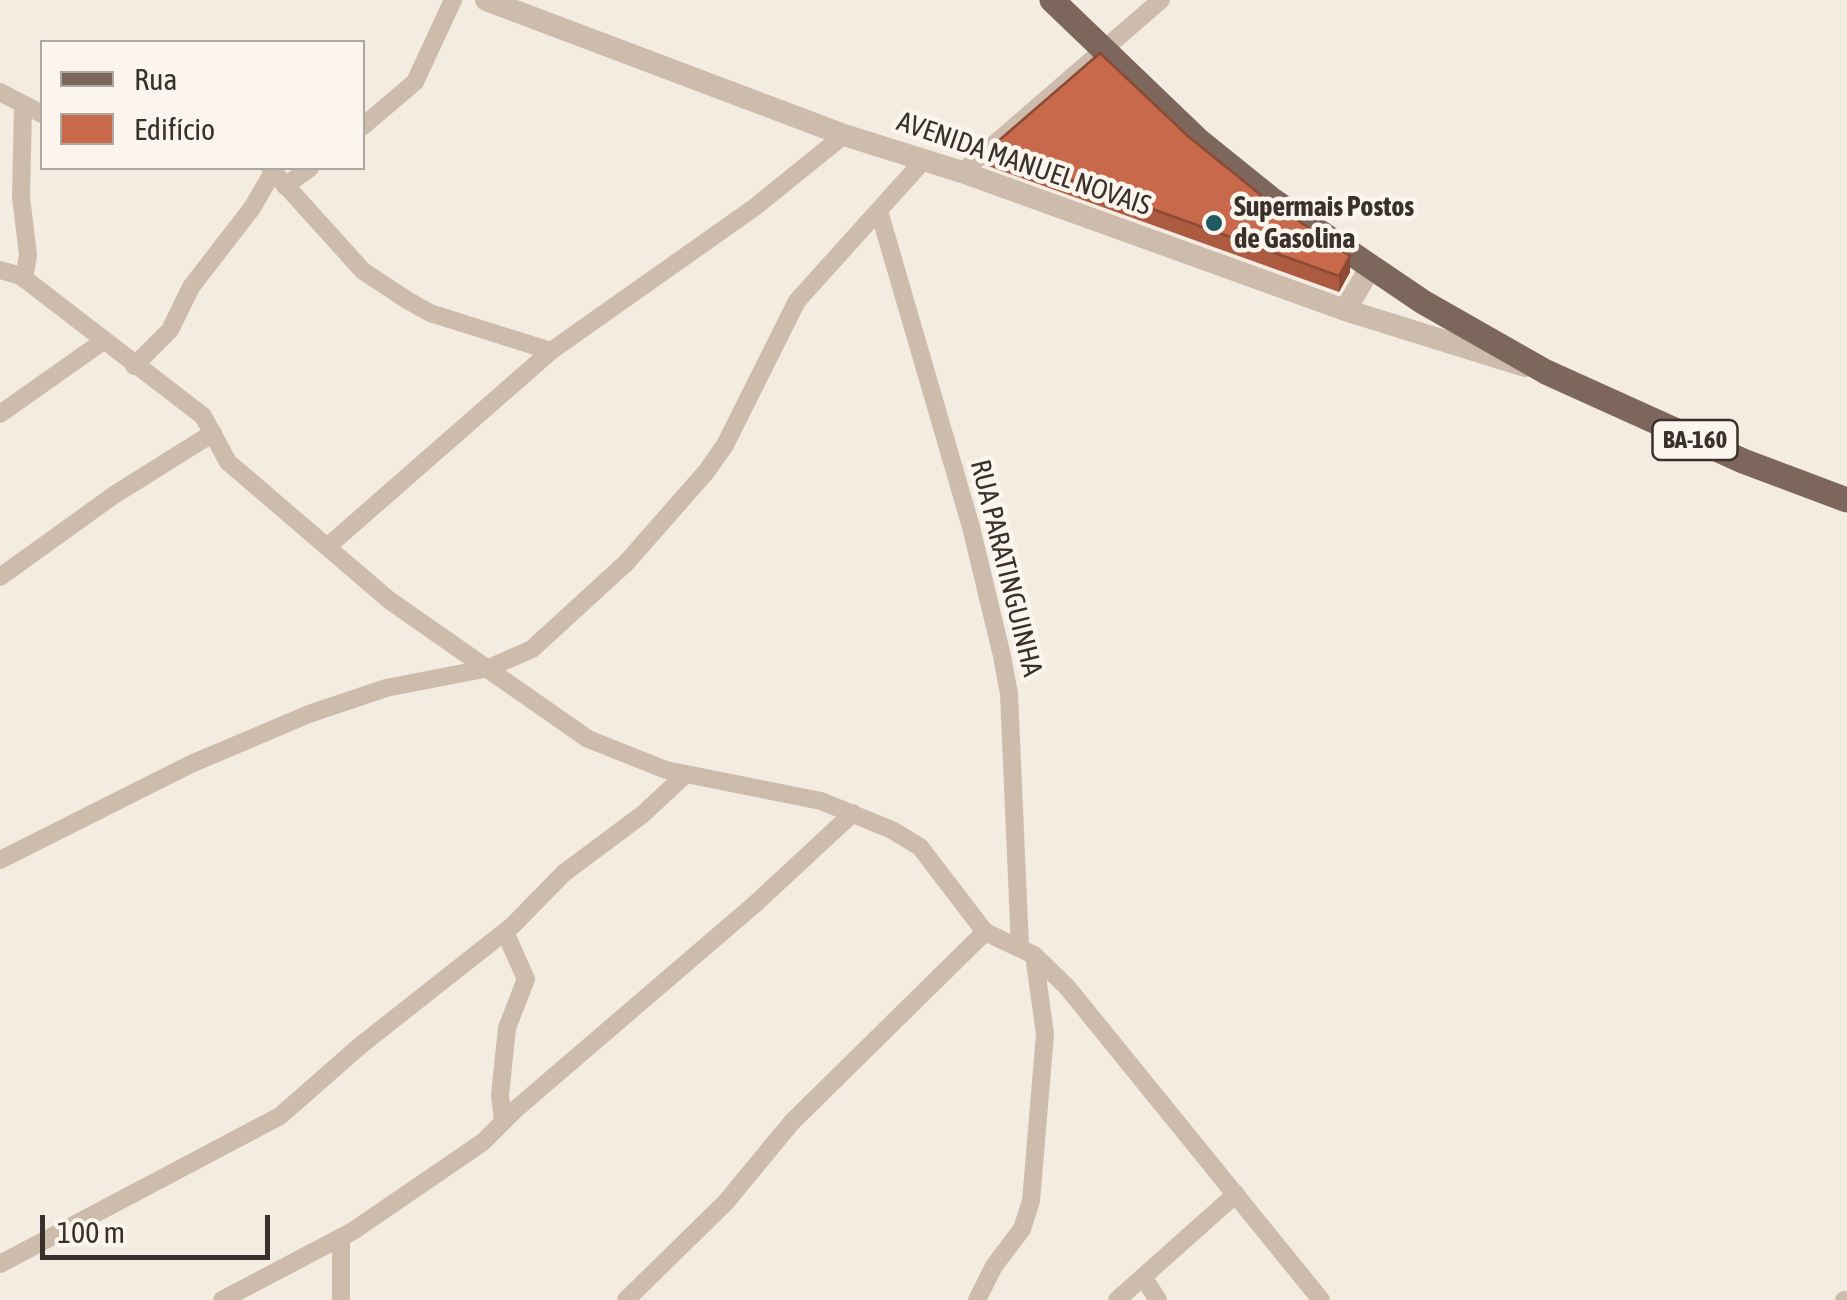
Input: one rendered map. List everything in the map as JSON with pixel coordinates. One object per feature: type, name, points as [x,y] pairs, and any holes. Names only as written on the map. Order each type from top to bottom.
[{"type":"main road","name":"BA-160","points":[[1052,0],[1100,49],[1271,199],[1468,340],[1743,461],[1847,500]]},
{"type":"street","points":[[365,125],[414,82],[453,0]]},
{"type":"street","name":"AVENIDA MANUEL NOVAIS","points":[[486,0],[844,135],[962,172],[1345,310],[1468,340]]},
{"type":"street","points":[[962,172],[1161,0]]},
{"type":"street","points":[[0,92],[40,113]]},
{"type":"street","points":[[23,106],[21,197],[28,254],[24,278]]},
{"type":"street","points":[[327,547],[551,351],[755,207],[844,135]]},
{"type":"street","points":[[0,860],[190,764],[308,714],[386,688],[489,668],[532,649],[590,600],[706,472],[724,445],[796,301],[924,160]]},
{"type":"street","points":[[134,366],[170,330],[191,288],[276,175],[363,271],[407,300],[430,312],[551,351]]},
{"type":"street","name":"RUA PARATINGUINHA","points":[[879,211],[971,527],[1004,667],[1027,951],[1045,1034],[1031,1201],[1022,1230],[994,1266],[977,1300]]},
{"type":"street","points":[[1345,310],[1371,267]]},
{"type":"street","points":[[0,270],[24,278],[102,342],[203,416],[228,462],[390,600],[599,746],[684,775],[809,798],[853,814],[920,847],[985,932],[1027,951],[1067,986],[1317,1298]]},
{"type":"street","points":[[0,414],[102,342]]},
{"type":"street","points":[[0,577],[114,495],[213,433]]},
{"type":"street","points":[[0,1264],[135,1189],[260,1130],[505,932],[564,873],[643,814],[684,775]]},
{"type":"street","points":[[222,1300],[341,1238],[484,1142],[503,1121],[853,814]]},
{"type":"street","points":[[503,1121],[500,1095],[507,1028],[526,980],[505,932]]},
{"type":"street","points":[[626,1300],[726,1202],[792,1122],[985,932]]},
{"type":"street","points":[[1117,1300],[1236,1194]]},
{"type":"street","points":[[341,1238],[341,1300]]},
{"type":"street","points":[[1143,1277],[1158,1300]]},
{"type":"building","name":"Supermais Postos de Gasolina","points":[[1100,53],[1189,137],[1262,196],[1350,256],[1339,276],[988,150]]},
{"type":"place","name":"Supermais Postos de Gasolina","points":[[1214,223]]}]
